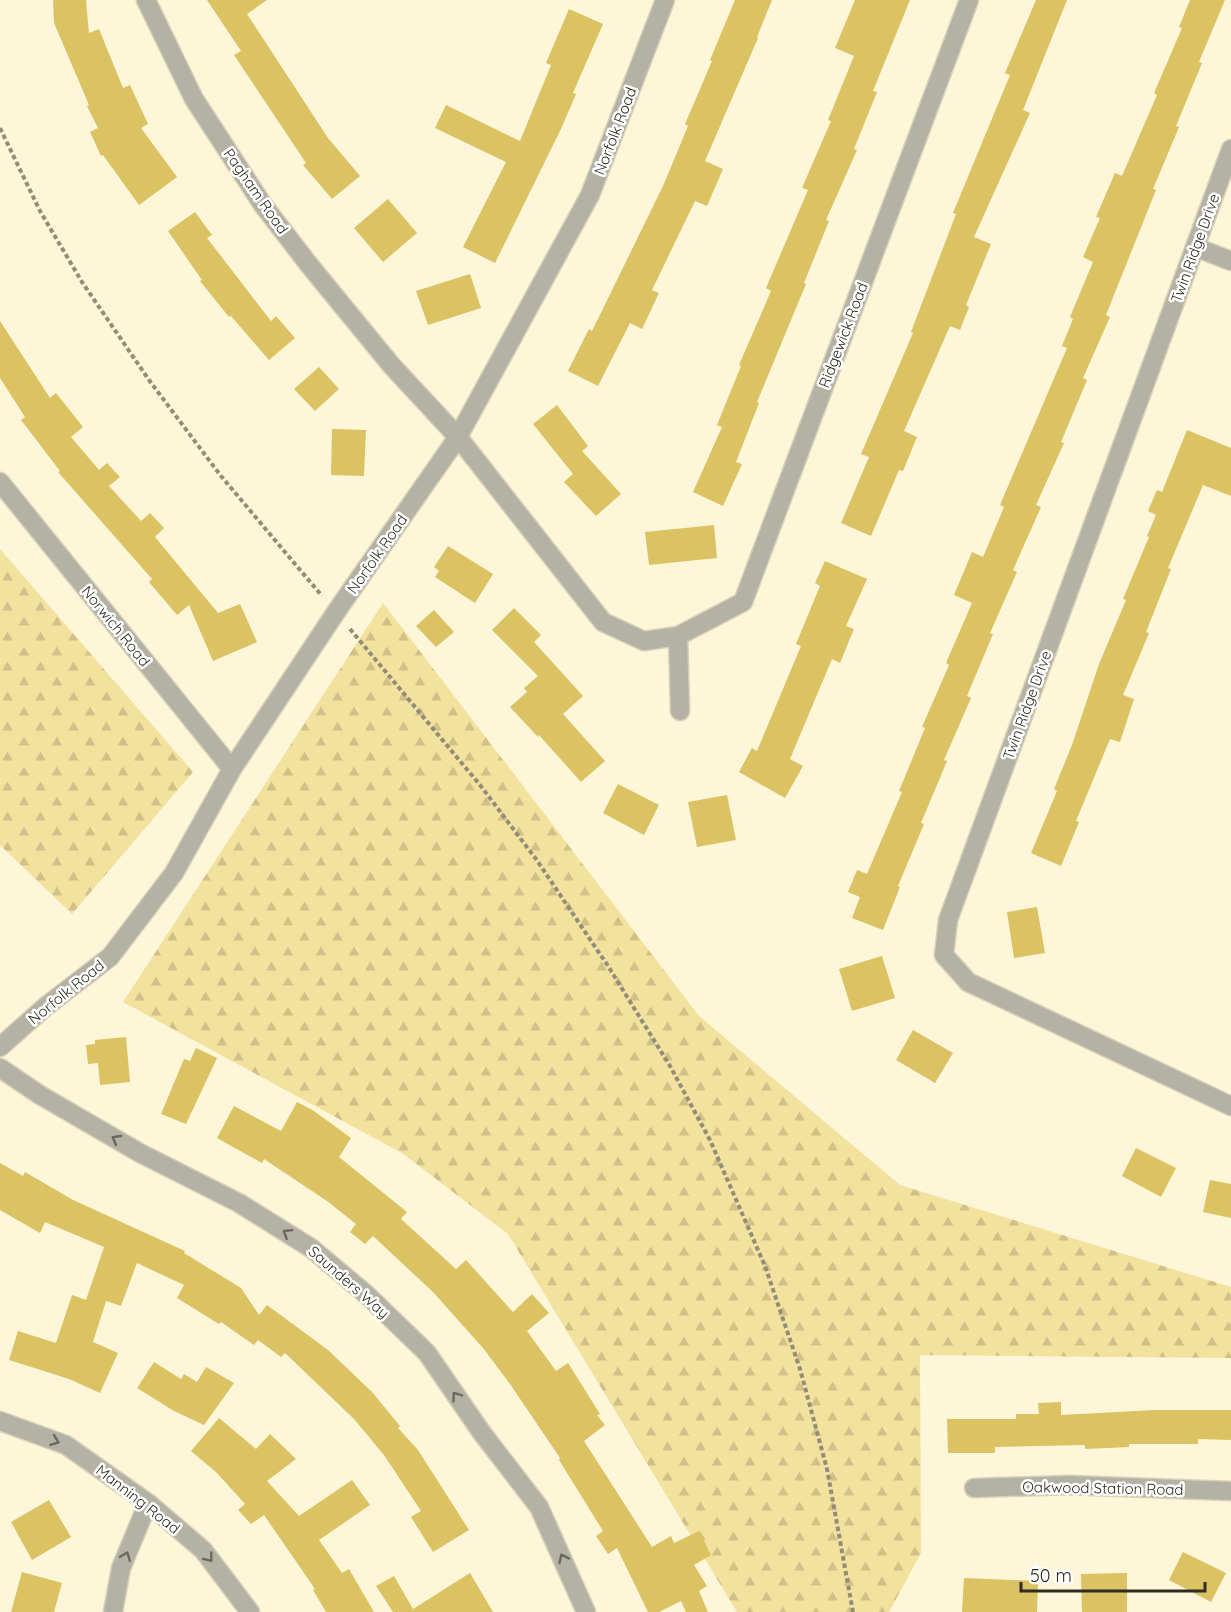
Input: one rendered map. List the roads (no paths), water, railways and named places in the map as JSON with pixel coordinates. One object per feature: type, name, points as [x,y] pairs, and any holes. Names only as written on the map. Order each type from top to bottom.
[{"type":"street","name":"Pagham Road","points":[[147,0],[194,99],[263,204],[310,266],[392,366],[458,437]]},
{"type":"street","name":"Norfolk Road","points":[[0,1047],[45,1007],[110,957],[174,873],[232,769],[336,612],[458,437],[590,195],[665,0]]},
{"type":"street","name":"Ridgewick Road","points":[[458,437],[603,622],[644,641],[678,636],[743,602],[969,0]]},
{"type":"street","name":"Twin Ridge Drive","points":[[1231,149],[948,920],[944,956],[968,982],[1231,1106]]},
{"type":"street","points":[[1195,247],[1231,261]]},
{"type":"street","name":"Norwich Road","points":[[0,482],[232,769]]},
{"type":"street","points":[[678,636],[680,711]]},
{"type":"street","name":"Saunders Way","points":[[0,1068],[40,1095],[140,1153],[239,1203],[311,1248],[367,1295],[427,1353],[482,1433],[539,1507],[586,1612]]},
{"type":"street","name":"Manning Road","points":[[0,1421],[66,1445],[148,1503],[203,1550],[250,1612]]},
{"type":"street","name":"Oakwood Station Road","points":[[974,1488],[1069,1485],[1231,1491]]},
{"type":"street","points":[[113,1612],[121,1568],[148,1503]]}]
